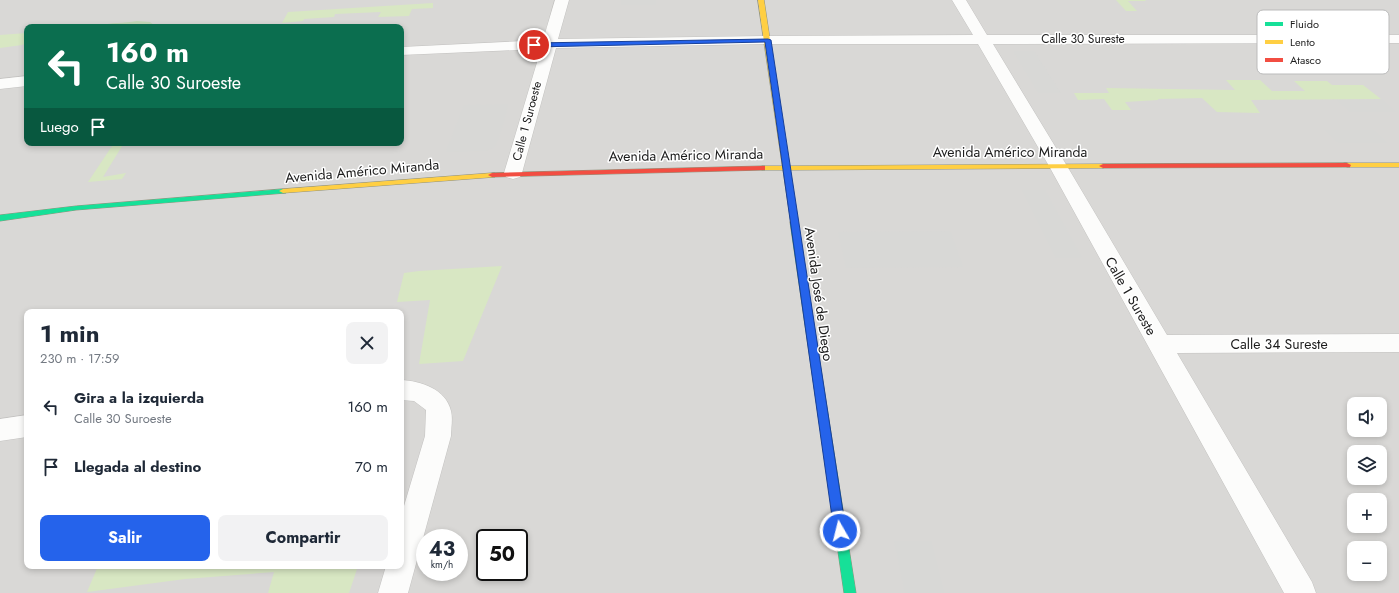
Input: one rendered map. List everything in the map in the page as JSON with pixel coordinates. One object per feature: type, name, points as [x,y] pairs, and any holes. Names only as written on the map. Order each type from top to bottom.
[{"type":"street","name":"Calle 1 Suroeste","points":[[513,173],[562,0]]},
{"type":"street","name":"Avenida José de Diego","points":[[761,0],[850,593]]},
{"type":"street","name":"Calle 1 Sureste","points":[[959,0],[1058,166],[1301,593]]},
{"type":"street","name":"Calle 30 Sureste","points":[[404,51],[549,44],[768,40],[1257,39]]},
{"type":"street","points":[[0,84],[24,81]]},
{"type":"street","name":"Avenida Américo Miranda","points":[[0,218],[76,208],[513,173],[786,167],[1399,165]]},
{"type":"street","name":"Calle 34 Sureste","points":[[1158,344],[1399,343]]},
{"type":"street","points":[[404,390],[410,390],[430,397],[439,409],[438,436],[404,555]]},
{"type":"street","points":[[0,430],[24,426]]},
{"type":"street","points":[[393,593],[400,569]]},
{"type":"shaded area","points":[[0,0],[1399,0],[1399,593],[0,593]]},
{"type":"shaded area","points":[[621,0],[656,0],[656,5],[621,5]]},
{"type":"shaded area","points":[[1013,51],[1034,51],[1061,93],[1038,93]]},
{"type":"shaded area","points":[[1381,99],[1396,112],[1351,112],[1337,100]]},
{"type":"shaded area","points":[[508,104],[497,143],[493,148],[486,151],[446,152],[464,105]]},
{"type":"shaded area","points":[[1325,130],[1373,130],[1387,143],[1339,143]]},
{"type":"shaded area","points":[[1022,190],[1045,190],[1082,258],[1056,258]]},
{"type":"shaded area","points":[[950,231],[963,267],[846,268],[838,232]]},
{"type":"shaded area","points":[[894,541],[931,541],[944,593],[905,593]]},
{"type":"green space","points":[[1116,0],[1146,1],[1128,1],[1137,11],[1126,11]]},
{"type":"green space","points":[[433,3],[433,8],[412,9],[409,16],[378,17],[381,12],[335,14],[334,17],[304,19],[303,21],[282,23],[288,12]]},
{"type":"green space","points":[[150,22],[153,24],[108,24]]},
{"type":"green space","points":[[24,33],[24,44],[0,48],[0,35]]},
{"type":"green space","points":[[1226,80],[1260,80],[1272,91],[1305,91],[1294,81],[1327,81],[1332,85],[1363,85],[1381,99],[1251,100],[1260,113],[1217,112],[1202,98],[1158,99],[1125,102],[1131,110],[1112,110],[1104,99],[1078,100],[1074,93],[1109,93],[1106,88],[1235,90]]},
{"type":"green space","points":[[112,146],[122,146],[103,177],[126,173],[122,179],[88,182]]},
{"type":"green space","points":[[502,266],[463,361],[419,364],[430,300],[397,302],[404,273]]},
{"type":"green space","points":[[97,569],[357,569],[349,593],[268,593],[274,572],[185,579],[87,592]]},
{"type":"traffic: fast","points":[[0,218],[76,208],[283,191]]},
{"type":"traffic: fast","points":[[794,222],[850,593]]},
{"type":"traffic: slow","points":[[761,0],[794,222]]},
{"type":"traffic: slow","points":[[1347,165],[1399,165]]},
{"type":"traffic: slow","points":[[762,168],[1103,166]]},
{"type":"traffic: slow","points":[[283,191],[492,175]]},
{"type":"traffic: jam","points":[[1103,166],[1347,165]]},
{"type":"traffic: jam","points":[[492,175],[762,168]]},
{"type":"route","points":[[534,45],[768,40],[840,531]]}]
